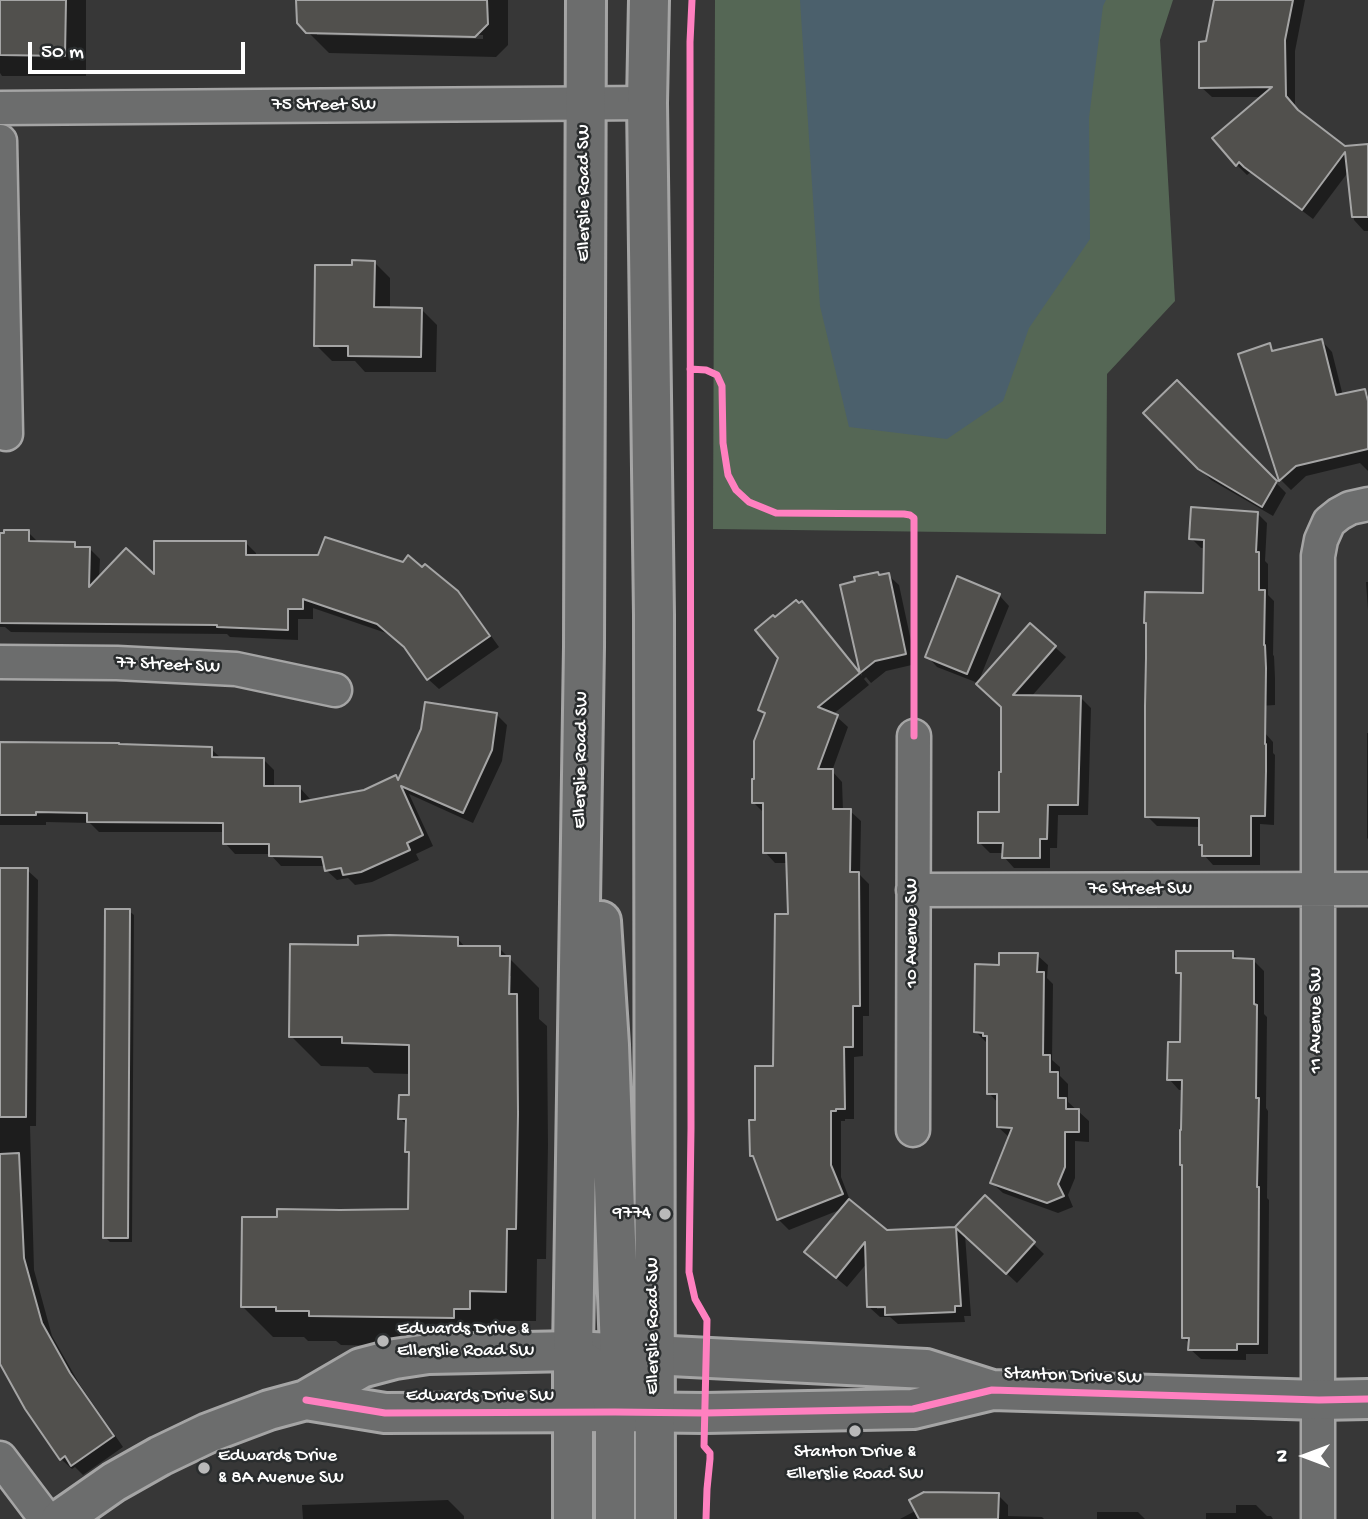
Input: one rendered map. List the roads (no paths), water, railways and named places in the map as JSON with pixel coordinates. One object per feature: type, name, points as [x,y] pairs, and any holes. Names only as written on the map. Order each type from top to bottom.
[{"type":"main road","name":"Ellerslie Road SW","points":[[573,1519],[572,1412],[584,647],[586,0]]},
{"type":"main road","name":"Ellerslie Road SW","points":[[649,0],[647,103],[654,615],[637,1353],[654,1412],[655,1519]]},
{"type":"main road","points":[[581,781],[597,864],[637,1353]]},
{"type":"main road","points":[[573,1351],[610,1389],[615,1412],[615,1519]]},
{"type":"main road","name":"Edwards Drive SW","points":[[61,1519],[114,1482],[160,1456],[238,1420],[306,1400],[361,1368],[428,1354],[573,1351],[637,1353]]},
{"type":"main road","name":"Stanton Drive SW","points":[[637,1353],[926,1369],[992,1391]]},
{"type":"main road","name":"Stanton Drive SW","points":[[654,1412],[913,1409],[992,1391],[1368,1399]]},
{"type":"main road","name":"Edwards Drive SW","points":[[306,1400],[385,1413],[654,1412]]},
{"type":"street","name":"75 Street SW","points":[[0,108],[647,103]]},
{"type":"street","points":[[0,141],[6,434]]},
{"type":"street","name":"11 Avenue SW","points":[[1318,1519],[1318,556],[1329,522],[1350,508],[1368,504]]},
{"type":"street","name":"77 Street SW","points":[[0,662],[117,663],[236,669],[335,690]]},
{"type":"street","name":"10 Avenue SW","points":[[913,1130],[914,736]]},
{"type":"street","name":"76 Street SW","points":[[913,890],[1368,889]]},
{"type":"street","points":[[0,1458],[47,1519]]},
{"type":"water","points":[[800,0],[1106,0],[1103,6],[1089,118],[1090,239],[1029,328],[1003,401],[947,439],[849,427],[820,306]]},
{"type":"place","name":"9774","points":[[665,1214]]},
{"type":"place","name":"Edwards Drive & Ellerslie Road SW","points":[[383,1341]]},
{"type":"place","name":"Stanton Drive & Ellerslie Road SW","points":[[855,1431]]},
{"type":"place","name":"Edwards Drive & 8A Avenue SW","points":[[204,1468]]}]
